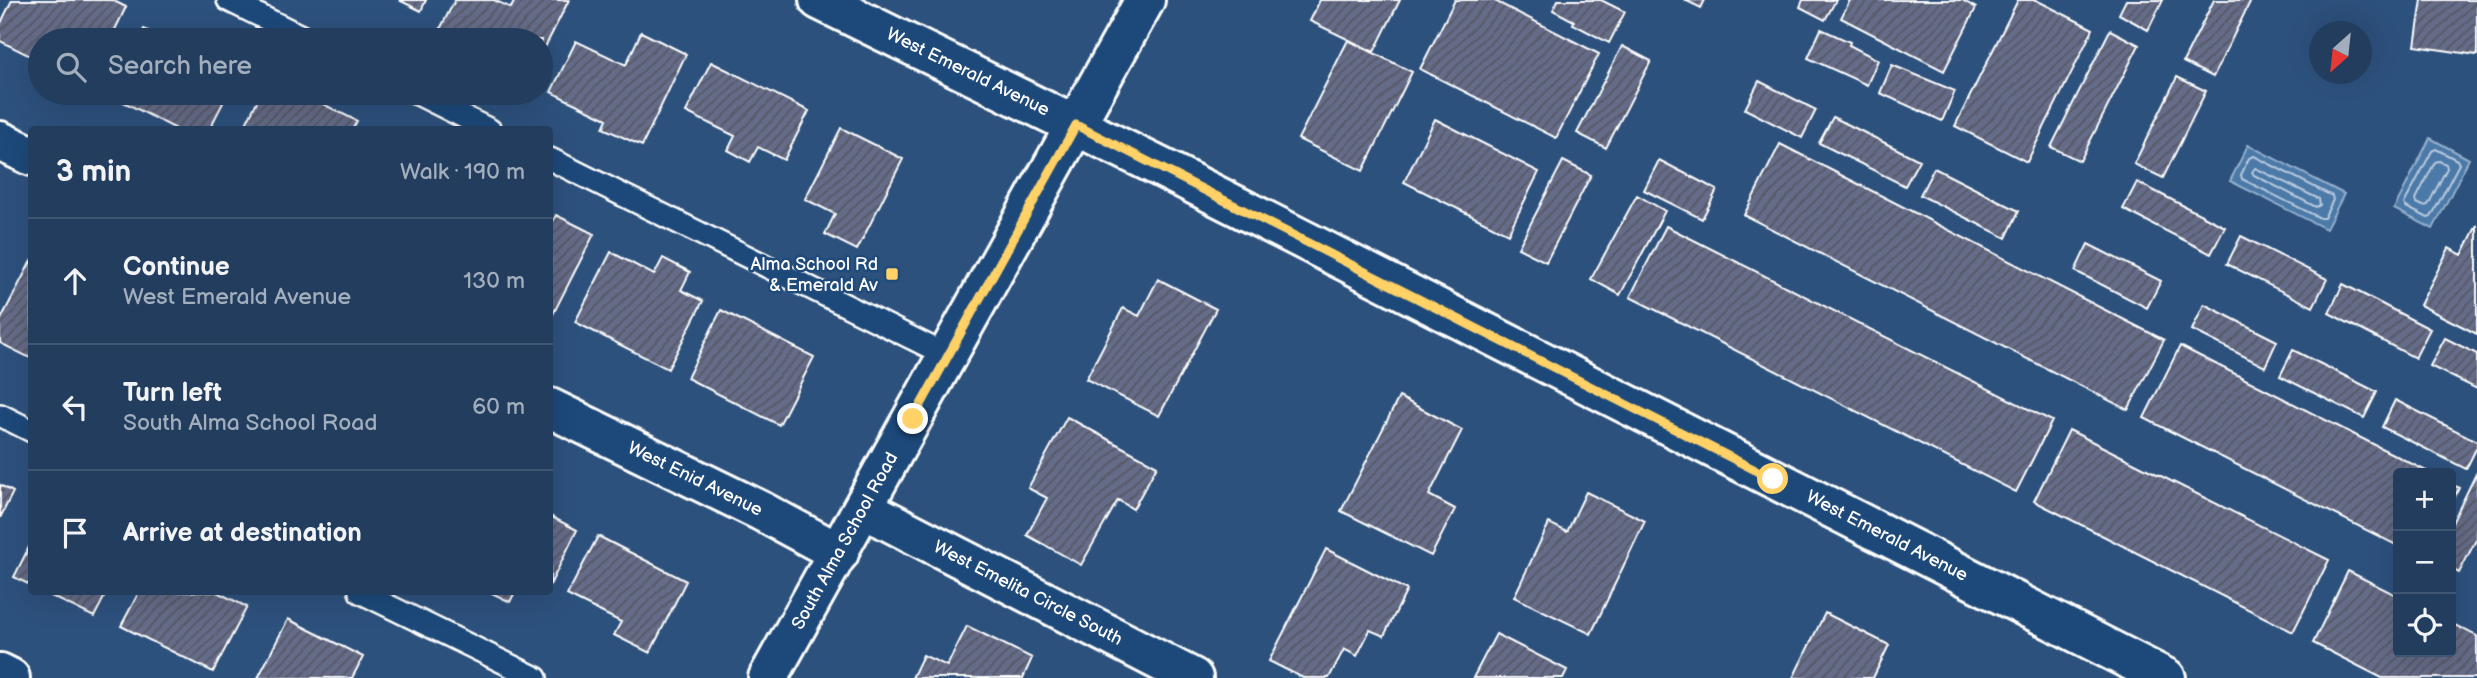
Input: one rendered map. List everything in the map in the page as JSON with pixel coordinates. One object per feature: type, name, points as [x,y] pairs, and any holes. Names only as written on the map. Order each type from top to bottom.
[{"type":"street","name":"West Emerald Avenue","points":[[819,0],[1076,125],[2166,678]]},
{"type":"street","name":"South Alma School Road","points":[[768,678],[1145,0]]},
{"type":"street","points":[[0,141],[28,154]]},
{"type":"street","name":"West Enid Avenue","points":[[553,409],[761,511],[839,553]]},
{"type":"street","name":"West Emelita Circle South","points":[[863,508],[1192,678]]},
{"type":"street","points":[[0,673],[10,678]]},
{"type":"lane","points":[[228,0],[285,28]]},
{"type":"lane","points":[[440,105],[482,126]]},
{"type":"lane","points":[[553,160],[948,356]]},
{"type":"lane","points":[[0,415],[28,428]]},
{"type":"lane","points":[[366,595],[536,678]]},
{"type":"water","points":[[2430,138],[2469,159],[2433,229],[2394,209]]},
{"type":"water","points":[[2248,145],[2344,194],[2326,229],[2230,181]]},
{"type":"building","points":[[12,0],[112,0],[126,7],[116,28],[28,28],[28,55],[0,41],[0,25]]},
{"type":"building","points":[[399,0],[426,0],[421,11]]},
{"type":"building","points":[[455,0],[494,0],[511,8],[515,0],[569,0],[553,31],[553,28],[441,28]]},
{"type":"building","points":[[1320,0],[1400,0],[1374,52],[1310,21]]},
{"type":"building","points":[[1455,0],[1493,0],[1599,54],[1556,138],[1420,69]]},
{"type":"building","points":[[1558,0],[1601,0],[1625,12],[1609,43],[1553,10]]},
{"type":"building","points":[[1685,0],[1705,0],[1701,8]]},
{"type":"building","points":[[1803,0],[1836,0],[1825,20],[1800,7]]},
{"type":"building","points":[[1850,0],[1962,0],[1976,8],[1944,71],[1841,18]]},
{"type":"building","points":[[2018,0],[2036,0],[2093,29],[2027,162],[1955,126]]},
{"type":"building","points":[[2126,0],[2163,0],[2148,30],[2119,14]]},
{"type":"building","points":[[2214,0],[2251,0],[2213,77],[2183,62]]},
{"type":"building","points":[[2422,0],[2477,0],[2477,55],[2415,46]]},
{"type":"building","points":[[1821,29],[1850,42],[1849,45],[1878,60],[1867,85],[1808,58]]},
{"type":"building","points":[[2110,30],[2139,45],[2080,161],[2051,147]]},
{"type":"building","points":[[641,32],[686,54],[642,146],[603,128],[607,119],[553,93],[576,41],[626,65]]},
{"type":"building","points":[[1348,40],[1412,72],[1363,171],[1298,139]]},
{"type":"building","points":[[1622,46],[1651,61],[1606,148],[1577,133]]},
{"type":"building","points":[[711,62],[809,111],[784,160],[758,147],[750,162],[728,150],[735,136],[686,112]]},
{"type":"building","points":[[1892,65],[1955,91],[1942,121],[1880,93]]},
{"type":"building","points":[[2177,77],[2206,91],[2163,178],[2134,164]]},
{"type":"building","points":[[1759,81],[1816,110],[1802,138],[1745,109]]},
{"type":"building","points":[[129,105],[222,105],[211,126],[170,126]]},
{"type":"building","points":[[255,105],[325,105],[357,121],[354,126],[245,126]]},
{"type":"building","points":[[1833,117],[1919,160],[1905,186],[1819,143]]},
{"type":"building","points":[[1435,119],[1539,172],[1508,234],[1404,182]]},
{"type":"building","points":[[841,128],[903,159],[857,250],[825,234],[835,214],[805,199]]},
{"type":"building","points":[[1780,144],[2164,340],[2128,410],[1744,215]]},
{"type":"building","points":[[1659,160],[1717,190],[1702,219],[1644,190]]},
{"type":"building","points":[[1563,161],[1591,175],[1546,262],[1518,248]]},
{"type":"building","points":[[1934,168],[2019,211],[2006,238],[1920,195]]},
{"type":"building","points":[[2137,182],[2225,227],[2211,254],[2123,209]]},
{"type":"building","points":[[1637,195],[1665,211],[1620,295],[1591,279]]},
{"type":"building","points":[[556,215],[594,234],[553,314],[553,222]]},
{"type":"building","points":[[2477,225],[2477,334],[2420,305],[2449,248],[2462,255]]},
{"type":"building","points":[[1666,226],[2052,421],[2016,492],[1630,297]]},
{"type":"building","points":[[2241,236],[2327,279],[2313,307],[2227,264]]},
{"type":"building","points":[[2088,244],[2161,281],[2147,308],[2075,271]]},
{"type":"building","points":[[611,252],[654,275],[663,258],[690,272],[681,290],[703,301],[668,369],[575,322]]},
{"type":"building","points":[[28,267],[28,357],[0,343],[0,321]]},
{"type":"building","points":[[1158,279],[1216,309],[1159,416],[1086,379],[1123,308],[1139,316]]},
{"type":"building","points":[[2343,284],[2430,329],[2415,358],[2329,313]]},
{"type":"building","points":[[2204,304],[2277,341],[2265,367],[2192,330]]},
{"type":"building","points":[[721,310],[814,357],[779,425],[687,378]]},
{"type":"building","points":[[2445,338],[2477,354],[2477,389],[2430,366]]},
{"type":"building","points":[[2180,346],[2420,468],[2393,468],[2393,543],[2144,418]]},
{"type":"building","points":[[2293,350],[2377,392],[2364,418],[2280,376]]},
{"type":"building","points":[[1399,397],[1462,430],[1429,495],[1455,509],[1431,556],[1341,511]]},
{"type":"building","points":[[2395,400],[2477,441],[2477,447],[2466,469],[2382,427]]},
{"type":"building","points":[[1067,417],[1157,466],[1133,509],[1118,500],[1081,565],[1027,535],[1047,498],[1028,488]]},
{"type":"building","points":[[2069,430],[2329,560],[2293,632],[2034,501]]},
{"type":"building","points":[[2477,472],[2477,538],[2459,573],[2456,572],[2456,515]]},
{"type":"building","points":[[0,485],[13,492],[0,518]]},
{"type":"building","points":[[1586,492],[1645,521],[1591,634],[1514,597],[1549,523],[1567,532]]},
{"type":"building","points":[[553,518],[577,530],[553,579]]},
{"type":"building","points":[[598,536],[686,581],[650,653],[614,635],[621,622],[567,595]]},
{"type":"building","points":[[28,549],[28,584],[14,577]]},
{"type":"building","points":[[1326,549],[1407,590],[1384,636],[1370,630],[1357,656],[1344,649],[1329,678],[1303,678],[1269,661]]},
{"type":"building","points":[[2348,571],[2393,594],[2393,657],[2456,657],[2456,626],[2477,636],[2477,678],[2382,678],[2313,643]]},
{"type":"building","points":[[49,595],[105,595],[94,617]]},
{"type":"building","points":[[137,595],[223,595],[247,607],[213,672],[121,626]]},
{"type":"building","points":[[496,595],[514,595],[510,602]]},
{"type":"building","points":[[1825,613],[1889,645],[1873,678],[1793,678]]},
{"type":"building","points":[[288,619],[363,657],[352,678],[258,678]]},
{"type":"building","points":[[967,626],[1032,658],[1023,678],[912,678],[923,655],[947,666]]},
{"type":"building","points":[[1496,634],[1567,670],[1563,678],[1473,678]]},
{"type":"place","name":"Alma School Rd & Emerald Av","points":[[892,274]]},
{"type":"route","points":[[913,419],[1076,125],[1773,479]]}]
